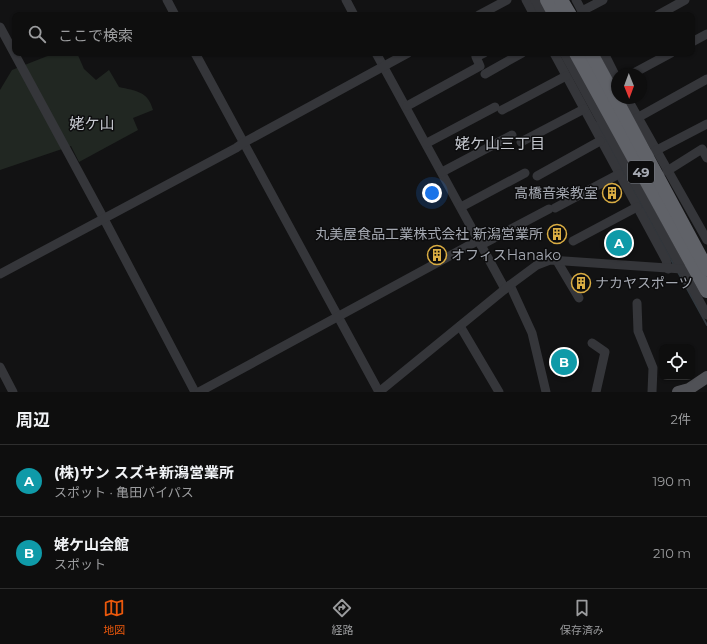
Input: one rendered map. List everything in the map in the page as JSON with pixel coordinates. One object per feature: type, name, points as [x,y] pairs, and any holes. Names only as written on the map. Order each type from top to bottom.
[{"type":"highway","points":[[547,0],[553,12]]},
{"type":"highway","points":[[561,0],[575,12]]},
{"type":"highway","points":[[565,0],[575,12]]},
{"type":"highway","name":"49","points":[[578,56],[707,292]]},
{"type":"highway","name":"49","points":[[593,56],[707,269]]},
{"type":"main road","points":[[678,392],[689,389],[707,376]]},
{"type":"street","points":[[167,0],[173,12]]},
{"type":"street","points":[[346,0],[352,12]]},
{"type":"street","points":[[485,12],[507,0]]},
{"type":"street","points":[[526,0],[532,12]]},
{"type":"street","points":[[535,0],[541,12]]},
{"type":"street","points":[[576,0],[577,12]]},
{"type":"street","points":[[581,12],[603,0]]},
{"type":"street","points":[[664,12],[686,0]]},
{"type":"street","points":[[0,27],[12,49]]},
{"type":"street","points":[[695,40],[707,34]]},
{"type":"street","points":[[16,56],[195,392]]},
{"type":"street","points":[[197,56],[379,392],[537,265],[550,260],[676,269]]},
{"type":"street","points":[[378,56],[407,106],[480,242],[508,287],[532,333],[546,392]]},
{"type":"street","points":[[0,274],[236,148],[402,56]]},
{"type":"street","points":[[407,106],[480,66],[476,57],[478,56]]},
{"type":"street","points":[[485,74],[517,56]]},
{"type":"street","points":[[556,56],[600,141],[666,260],[676,269]]},
{"type":"street","points":[[566,56],[676,269],[707,315]]},
{"type":"street","points":[[606,56],[612,68]]},
{"type":"street","points":[[643,68],[665,56]]},
{"type":"street","points":[[426,143],[566,76]]},
{"type":"street","points":[[637,118],[707,79]]},
{"type":"street","points":[[630,104],[666,171],[707,240]]},
{"type":"street","points":[[521,142],[584,109]]},
{"type":"street","points":[[655,151],[707,124]]},
{"type":"street","points":[[442,172],[512,135]]},
{"type":"street","points":[[537,176],[600,141]]},
{"type":"street","points":[[666,171],[702,149],[707,158]]},
{"type":"street","points":[[461,207],[525,172]]},
{"type":"street","points":[[199,392],[338,316],[480,242],[619,174]]},
{"type":"street","points":[[573,241],[637,207]]},
{"type":"street","points":[[557,261],[579,298]]},
{"type":"street","points":[[637,304],[638,331],[653,368],[652,392]]},
{"type":"street","points":[[460,326],[499,392]]},
{"type":"street","points":[[592,343],[605,352],[596,392]]},
{"type":"street","points":[[0,367],[13,392]]},
{"type":"shaded area","points":[[47,56],[78,56],[84,69],[96,80],[109,70],[119,87],[145,95],[153,110],[133,118],[138,130],[79,162],[71,146],[0,170],[0,90],[12,70]]},
{"type":"waterway","points":[[597,123],[674,265]]},
{"type":"waterway","points":[[678,272],[707,325]]},
{"type":"place","name":"高橋音楽教室","points":[[612,193]]},
{"type":"place","name":"丸美屋食品工業株式会社 新潟営業所","points":[[557,234]]},
{"type":"place","name":"(株)サン スズキ新潟営業所","points":[[619,243]]},
{"type":"place","name":"オフィスHanako","points":[[437,255]]},
{"type":"place","name":"ナカヤスポーツ","points":[[581,283]]},
{"type":"place","name":"姥ケ山会館","points":[[564,362]]},
{"type":"district","name":"姥ケ山","points":[[92,124]]},
{"type":"district","name":"姥ケ山三丁目","points":[[500,144]]}]
